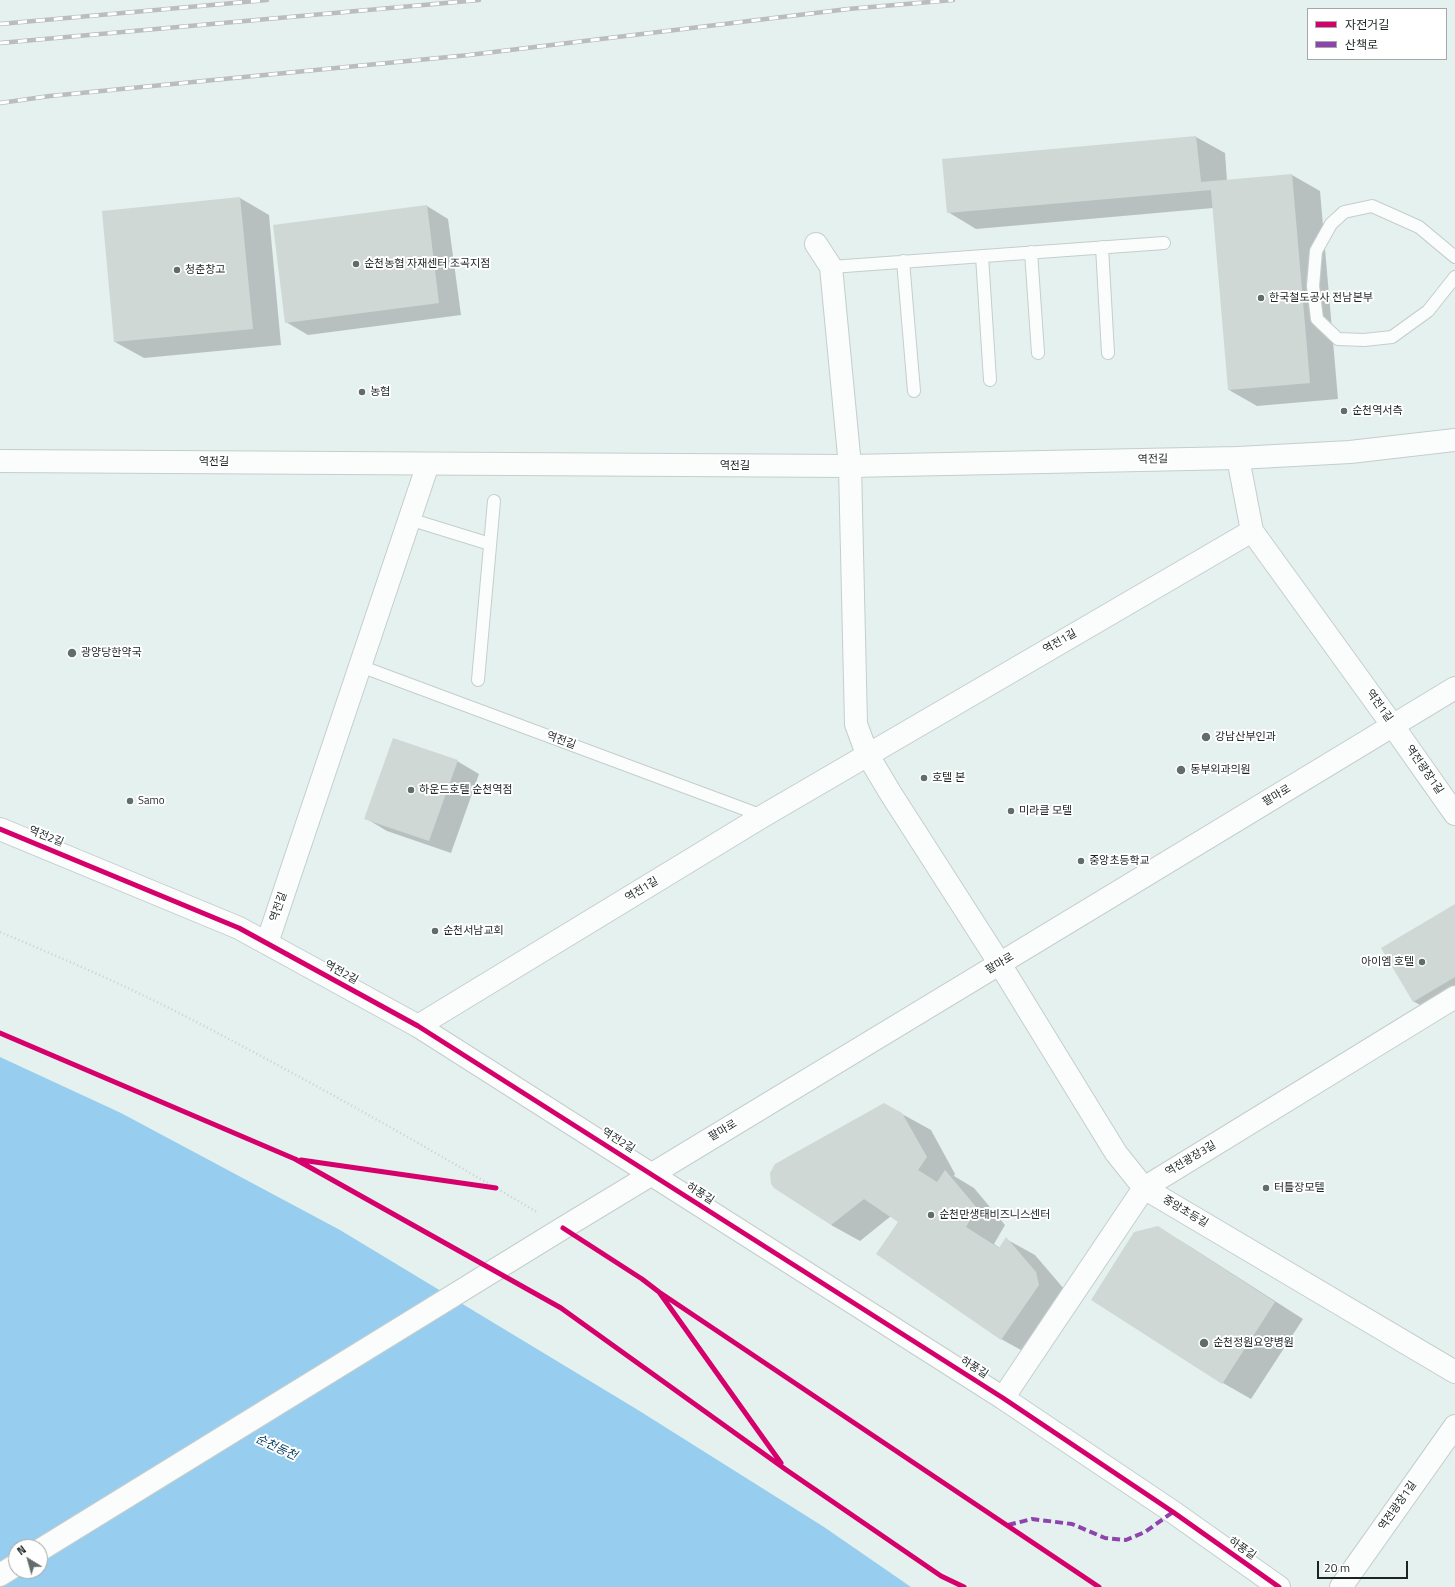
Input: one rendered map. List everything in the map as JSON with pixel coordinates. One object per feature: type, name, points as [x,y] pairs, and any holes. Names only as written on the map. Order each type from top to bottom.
[{"type":"street","points":[[816,244],[831,267],[850,466],[856,724],[868,754],[895,801],[1000,964]]},
{"type":"street","name":"역전길","points":[[0,461],[850,466],[1238,458],[1350,452],[1455,440]]},
{"type":"street","name":"역전1길","points":[[1238,458],[1252,531],[1393,726]]},
{"type":"street","name":"역전길","points":[[266,943],[428,464]]},
{"type":"street","name":"역전1길","points":[[418,1026],[763,816],[1252,531]]},
{"type":"street","name":"팔마로","points":[[48,1545],[554,1233],[1455,688]]},
{"type":"street","name":"역전광장1길","points":[[1393,726],[1455,814]]},
{"type":"street","name":"역전2길","points":[[0,829],[239,928],[418,1026],[652,1174]]},
{"type":"street","name":"중앙초등길","points":[[1000,964],[1116,1154],[1144,1188],[1455,1372]]},
{"type":"street","name":"역전광장3길","points":[[1003,1398],[1144,1188],[1455,997]]},
{"type":"street","name":"하풍길","points":[[652,1174],[1003,1398],[1173,1512],[1279,1587]]},
{"type":"street","name":"역전광장1길","points":[[1341,1587],[1455,1426]]},
{"type":"lane","points":[[1455,257],[1419,227],[1372,206],[1344,212],[1331,224],[1316,251],[1313,286],[1317,319],[1338,339],[1364,340],[1392,337],[1428,311],[1455,277]]},
{"type":"lane","points":[[831,267],[1164,242]]},
{"type":"lane","points":[[1102,247],[1108,353]]},
{"type":"lane","points":[[1031,252],[1038,353]]},
{"type":"lane","points":[[982,256],[990,380]]},
{"type":"lane","points":[[904,262],[914,391]]},
{"type":"lane","points":[[478,680],[494,501]]},
{"type":"lane","points":[[409,519],[490,544]]},
{"type":"lane","name":"역전길","points":[[360,666],[763,816]]},
{"type":"path","points":[[0,932],[66,960],[174,1010],[334,1096],[496,1188],[554,1233]]},
{"type":"path","points":[[481,1186],[496,1188]]},
{"type":"water","name":"순천동천","points":[[0,1057],[121,1113],[340,1230],[638,1410],[824,1527],[911,1587],[0,1587]]},
{"type":"building","name":"한국철도공사 전남본부","points":[[1196,136],[1201,182],[1292,174],[1310,383],[1228,390],[1211,190],[947,213],[942,159]]},
{"type":"building","name":"청춘창고","points":[[240,197],[253,329],[114,342],[102,211]]},
{"type":"building","name":"순천농협 자재센터 조곡지점","points":[[427,205],[439,303],[285,323],[273,225]]},
{"type":"building","name":"하운드호텔 순천역점","points":[[393,738],[458,760],[429,841],[364,819]]},
{"type":"building","name":"아이엠 호텔","points":[[1455,904],[1455,977],[1413,1002],[1381,948]]},
{"type":"building","name":"순천만생태비즈니스센터","points":[[884,1103],[902,1113],[927,1157],[918,1170],[937,1182],[945,1170],[977,1208],[966,1227],[999,1248],[1006,1237],[1036,1272],[1039,1285],[1001,1340],[876,1254],[898,1222],[864,1199],[831,1225],[774,1188],[771,1184],[770,1173],[775,1164]]},
{"type":"building","name":"순천정원요양병원","points":[[1158,1226],[1275,1302],[1222,1384],[1091,1300],[1134,1232]]},
{"type":"railway","points":[[0,24],[267,0]]},
{"type":"railway","points":[[0,43],[479,0]]},
{"type":"railway","points":[[0,103],[50,96],[469,55],[848,9],[953,0]]},
{"type":"marked path","points":[[1008,1525],[1032,1519],[1072,1524],[1105,1538],[1126,1540],[1145,1532],[1173,1512]]},
{"type":"cycle path","points":[[0,829],[239,928],[418,1026],[1003,1398],[1173,1512],[1279,1587]]},
{"type":"cycle path","points":[[0,1033],[295,1159],[561,1308],[785,1469],[941,1576],[964,1587]]},
{"type":"cycle path","points":[[301,1160],[496,1188]]},
{"type":"cycle path","points":[[563,1228],[642,1279],[659,1292],[781,1463]]},
{"type":"cycle path","points":[[659,1292],[1099,1587]]},
{"type":"place","name":"순천농협 자재센터 조곡지점","points":[[356,264]]},
{"type":"place","name":"청춘창고","points":[[177,270]]},
{"type":"place","name":"한국철도공사 전남본부","points":[[1261,298]]},
{"type":"place","name":"농협","points":[[362,392]]},
{"type":"place","name":"순천역서측","points":[[1344,411]]},
{"type":"place","name":"광양당한약국","points":[[72,653]]},
{"type":"place","name":"강남산부인과","points":[[1206,737]]},
{"type":"place","name":"동부외과의원","points":[[1181,770]]},
{"type":"place","name":"호텔 본","points":[[924,778]]},
{"type":"place","name":"하운드호텔 순천역점","points":[[411,790]]},
{"type":"place","name":"Samo","points":[[130,801]]},
{"type":"place","name":"미라클 모텔","points":[[1011,811]]},
{"type":"place","name":"중앙초등학교","points":[[1081,861]]},
{"type":"place","name":"순천서남교회","points":[[435,931]]},
{"type":"place","name":"아이엠 호텔","points":[[1422,962]]},
{"type":"place","name":"터틀장모텔","points":[[1266,1188]]},
{"type":"place","name":"순천만생태비즈니스센터","points":[[931,1215]]},
{"type":"place","name":"순천정원요양병원","points":[[1204,1343]]}]
